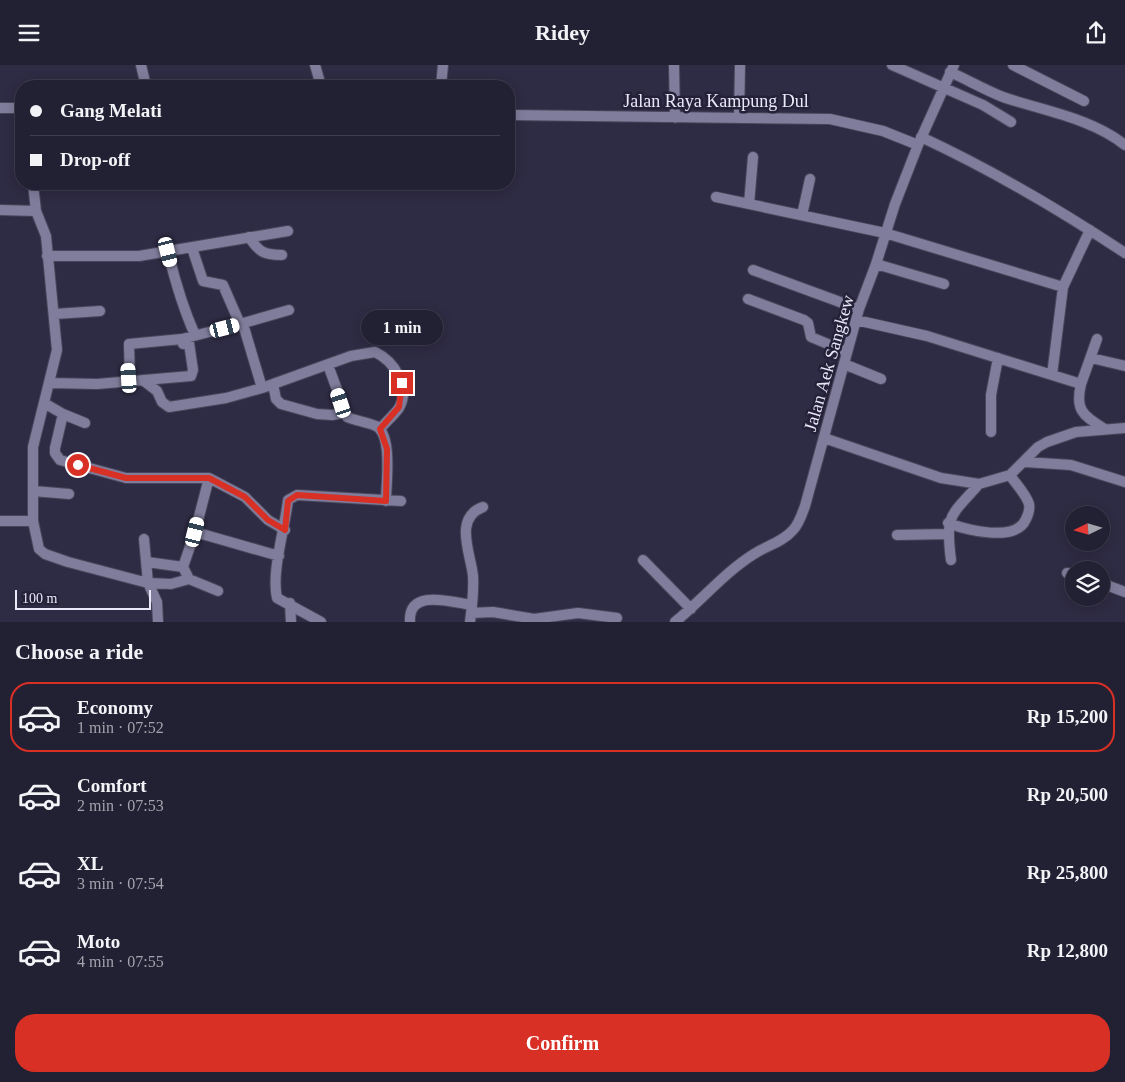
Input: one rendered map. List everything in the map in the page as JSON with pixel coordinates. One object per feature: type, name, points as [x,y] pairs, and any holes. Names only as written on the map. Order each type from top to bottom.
[{"type":"street","points":[[141,65],[145,80]]},
{"type":"street","points":[[315,65],[319,80]]},
{"type":"street","points":[[442,80],[443,65]]},
{"type":"street","points":[[674,65],[675,118]]},
{"type":"street","points":[[739,118],[740,65]]},
{"type":"street","points":[[892,65],[983,105],[1011,122]]},
{"type":"street","points":[[1013,65],[1084,101]]},
{"type":"street","points":[[952,69],[1002,96],[1089,125],[1114,136],[1125,145]]},
{"type":"street","name":"Jalan Aek Sangkew","points":[[675,622],[735,568],[794,530],[805,506],[859,309],[876,264],[885,233],[920,141],[952,69]]},
{"type":"street","points":[[983,105],[1002,96]]},
{"type":"street","points":[[0,108],[15,108]]},
{"type":"street","name":"Jalan Raya Kampung Dul","points":[[515,115],[830,119],[920,141],[973,161],[1090,230],[1125,253]]},
{"type":"street","points":[[749,204],[753,157]]},
{"type":"street","points":[[802,215],[810,179]]},
{"type":"street","points":[[34,190],[36,211],[46,236],[57,349],[33,447],[33,521],[37,543],[45,554],[148,583],[171,585],[189,579],[218,591]]},
{"type":"street","points":[[716,197],[885,233],[1063,287]]},
{"type":"street","points":[[0,210],[36,211]]},
{"type":"street","points":[[1052,375],[1063,287],[1090,230]]},
{"type":"street","points":[[47,256],[114,257],[168,252],[288,231]]},
{"type":"street","points":[[249,237],[261,253],[282,255]]},
{"type":"street","points":[[192,248],[203,281],[223,285],[241,324],[262,388]]},
{"type":"street","points":[[168,252],[178,285],[180,301],[195,335]]},
{"type":"street","points":[[876,264],[944,285]]},
{"type":"street","points":[[753,270],[859,309]]},
{"type":"street","points":[[748,299],[804,320],[808,323],[811,337],[847,352]]},
{"type":"street","points":[[130,382],[129,344],[182,339],[289,310]]},
{"type":"street","points":[[55,313],[100,311]]},
{"type":"street","points":[[856,320],[927,336],[1081,384]]},
{"type":"street","points":[[50,383],[130,382],[191,376],[194,371],[189,343],[182,344],[182,339]]},
{"type":"street","points":[[1097,339],[1081,384],[1079,406],[1084,415],[1102,428]]},
{"type":"street","points":[[144,381],[157,391],[162,401],[169,407],[226,399],[328,365],[336,360],[366,352],[375,352],[390,361],[402,383],[403,392],[399,407],[380,429]]},
{"type":"street","points":[[990,433],[991,395],[998,358]]},
{"type":"street","points":[[1091,358],[1125,366]]},
{"type":"street","points":[[844,364],[881,379]]},
{"type":"street","points":[[328,365],[347,417],[380,429]]},
{"type":"street","points":[[273,384],[276,399],[281,403],[323,415],[344,413]]},
{"type":"street","points":[[44,403],[85,423]]},
{"type":"street","points":[[63,413],[55,448],[55,453],[60,460],[126,478],[209,478],[245,497],[268,520],[285,530]]},
{"type":"street","points":[[824,438],[941,478],[979,484],[1010,475],[1038,447],[1047,442],[1076,432],[1102,428],[1125,428]]},
{"type":"street","points":[[380,429],[387,449],[386,501]]},
{"type":"street","points":[[1025,462],[1071,465],[1125,481]]},
{"type":"street","points":[[948,523],[961,528],[992,533],[1019,529],[1028,517],[1028,502],[1010,475]]},
{"type":"street","points":[[189,579],[183,567],[195,532],[209,478]]},
{"type":"street","points":[[951,560],[948,523],[953,513],[979,484]]},
{"type":"street","points":[[33,491],[70,495]]},
{"type":"street","points":[[321,622],[277,597],[279,557],[285,530],[288,501],[297,495],[401,501]]},
{"type":"street","points":[[471,613],[473,576],[465,527],[474,511],[483,507]]},
{"type":"street","points":[[0,521],[33,521]]},
{"type":"street","points":[[195,532],[279,557]]},
{"type":"street","points":[[897,535],[948,535]]},
{"type":"street","points":[[144,539],[148,583],[157,602],[158,622]]},
{"type":"street","points":[[643,560],[691,609]]},
{"type":"street","points":[[147,562],[183,567]]},
{"type":"street","points":[[1110,586],[1125,592]]},
{"type":"street","points":[[410,622],[412,608],[416,602],[425,600],[471,613],[493,612],[534,619],[578,613],[617,617]]},
{"type":"street","points":[[290,603],[291,622]]},
{"type":"route","points":[[78,465],[126,478],[142,479],[183,476],[209,478],[245,497],[268,520],[285,530],[288,501],[293,496],[386,501],[387,449],[384,435],[380,429],[399,407],[403,392],[402,383]]}]
